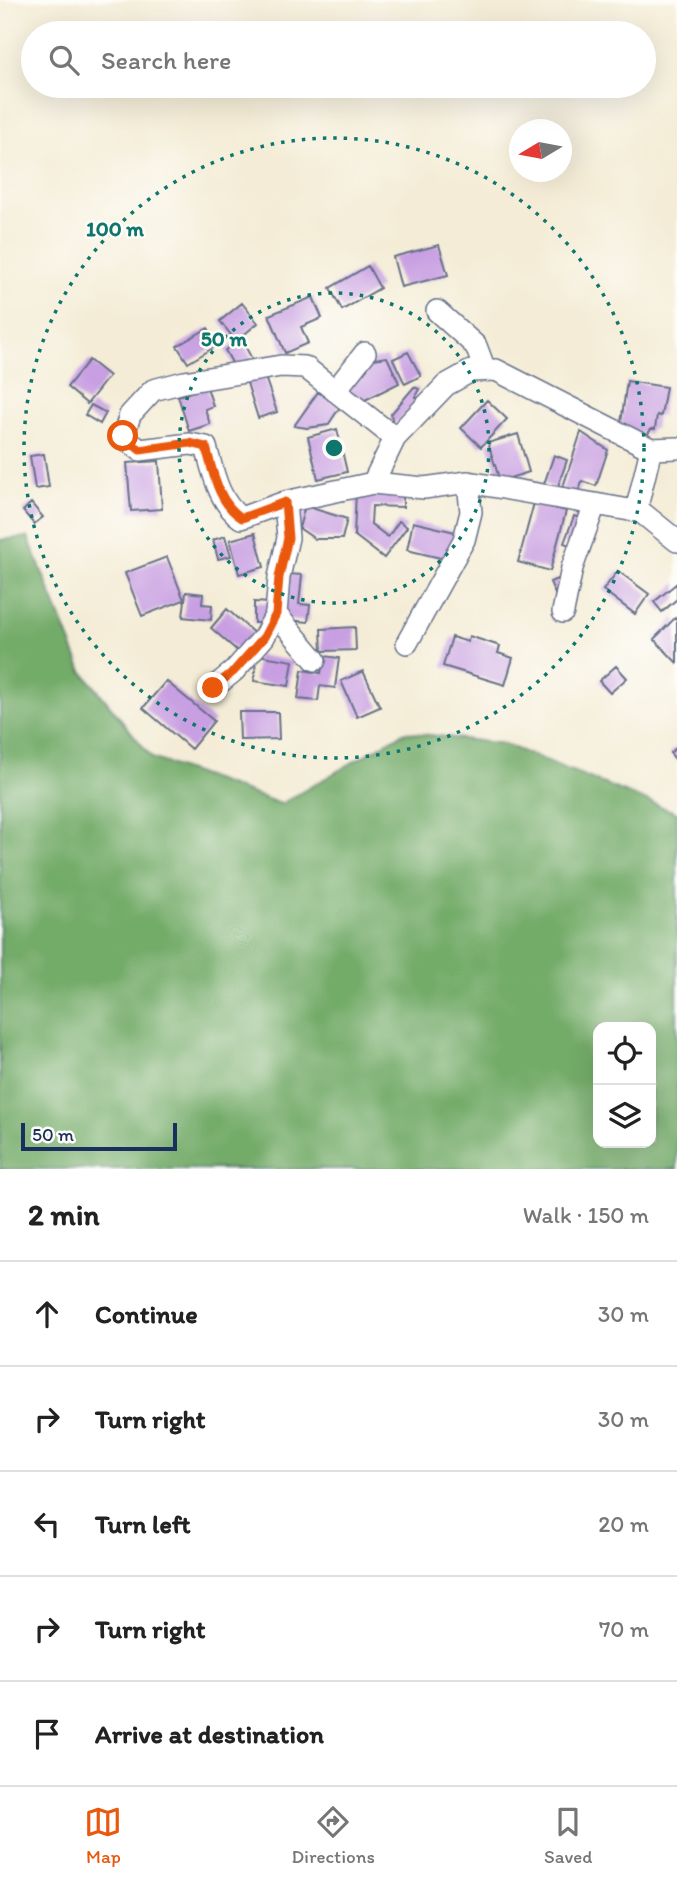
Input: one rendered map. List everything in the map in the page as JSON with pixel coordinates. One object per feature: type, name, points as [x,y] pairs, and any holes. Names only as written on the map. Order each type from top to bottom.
[{"type":"street","points":[[437,311],[476,346],[485,370]]},
{"type":"street","points":[[335,391],[365,353]]},
{"type":"street","points":[[395,438],[305,368],[281,366],[184,382],[153,390],[130,415],[123,436],[140,450],[190,443],[206,447],[229,510],[242,518],[285,502],[373,483],[424,488],[468,482],[641,512],[677,541]]},
{"type":"street","points":[[373,483],[395,438],[446,385],[471,371],[496,370],[651,449],[677,448]]},
{"type":"street","points":[[636,511],[651,449]]},
{"type":"street","points":[[407,643],[464,540],[471,512],[468,482]]},
{"type":"street","points":[[213,688],[234,671],[264,637],[276,614],[279,577],[288,538],[285,502]]},
{"type":"street","points":[[563,612],[572,568],[595,504]]},
{"type":"street","points":[[276,614],[315,660]]},
{"type":"green space","points":[[28,537],[82,671],[152,758],[281,804],[405,732],[504,744],[677,813],[677,1169],[0,1169],[0,540]]},
{"type":"building","points":[[439,245],[448,275],[401,287],[393,257]]},
{"type":"building","points":[[368,266],[380,288],[342,310],[330,288]]},
{"type":"building","points":[[313,297],[322,318],[301,327],[308,343],[285,353],[269,315]]},
{"type":"building","points":[[242,303],[258,323],[236,341],[220,321]]},
{"type":"building","points":[[208,328],[218,345],[188,363],[177,346]]},
{"type":"building","points":[[242,340],[253,361],[236,370],[225,350]]},
{"type":"building","points":[[408,352],[421,376],[405,384],[393,359]]},
{"type":"building","points":[[387,357],[399,383],[359,403],[344,391],[367,360]]},
{"type":"building","points":[[89,360],[109,376],[87,404],[67,387]]},
{"type":"building","points":[[265,377],[277,412],[258,418],[247,383]]},
{"type":"building","points":[[627,381],[666,387],[661,416],[657,415],[655,429],[651,429],[648,434],[620,430]]},
{"type":"building","points":[[207,387],[213,406],[205,409],[210,424],[189,431],[178,396]]},
{"type":"building","points":[[414,387],[419,389],[415,397],[423,400],[393,425],[391,414]]},
{"type":"building","points":[[318,392],[340,407],[328,425],[307,428],[294,426]]},
{"type":"building","points":[[487,400],[507,419],[481,447],[461,428]]},
{"type":"building","points":[[91,405],[106,413],[100,424],[85,415]]},
{"type":"building","points":[[337,429],[347,472],[318,479],[308,437]]},
{"type":"building","points":[[581,432],[608,450],[596,486],[582,481],[578,495],[562,490]]},
{"type":"building","points":[[518,434],[529,472],[500,481],[488,443]]},
{"type":"building","points":[[44,454],[49,487],[35,489],[30,456]]},
{"type":"building","points":[[554,455],[567,460],[557,489],[544,484]]},
{"type":"building","points":[[159,461],[162,509],[131,511],[127,463]]},
{"type":"building","points":[[356,492],[403,494],[403,507],[372,506],[371,524],[388,537],[399,521],[407,527],[384,558],[354,535]]},
{"type":"building","points":[[31,503],[43,517],[34,524],[23,511]]},
{"type":"building","points":[[534,503],[566,511],[550,571],[518,562]]},
{"type":"building","points":[[305,506],[347,519],[342,539],[315,539],[299,528]]},
{"type":"building","points":[[574,516],[584,520],[574,547],[564,543]]},
{"type":"building","points":[[413,522],[455,532],[449,560],[407,550]]},
{"type":"building","points":[[255,533],[264,567],[239,574],[230,540]]},
{"type":"building","points":[[225,536],[231,556],[218,559],[213,540]]},
{"type":"building","points":[[167,557],[184,600],[142,616],[125,573]]},
{"type":"building","points":[[618,571],[649,594],[635,614],[603,590]]},
{"type":"building","points":[[287,574],[302,575],[299,604],[310,605],[308,622],[288,620],[283,611]]},
{"type":"building","points":[[557,579],[564,596],[557,599],[550,582]]},
{"type":"building","points":[[677,583],[677,599],[662,612],[654,602]]},
{"type":"building","points":[[186,592],[203,594],[202,604],[212,605],[211,620],[183,617]]},
{"type":"building","points":[[254,602],[270,603],[269,623],[254,623]]},
{"type":"building","points":[[227,609],[257,636],[241,654],[211,628]]},
{"type":"building","points":[[675,618],[677,621],[677,663],[654,639]]},
{"type":"building","points":[[355,627],[356,650],[322,651],[321,629]]},
{"type":"building","points":[[469,636],[500,646],[498,653],[513,658],[505,685],[443,666],[452,637],[468,642]]},
{"type":"building","points":[[257,655],[293,661],[289,686],[254,681]]},
{"type":"building","points":[[324,656],[339,658],[335,688],[320,686],[318,701],[298,699],[302,670],[321,673]]},
{"type":"building","points":[[616,666],[627,678],[610,693],[599,681]]},
{"type":"building","points":[[363,671],[380,707],[357,717],[341,681]]},
{"type":"building","points":[[166,681],[214,721],[191,749],[143,708]]},
{"type":"building","points":[[239,712],[278,712],[279,739],[240,740]]},
{"type":"building","points":[[677,747],[677,761],[670,753]]},
{"type":"route","points":[[123,436],[140,450],[190,443],[206,447],[229,510],[242,518],[285,502],[288,538],[279,577],[276,614],[264,637],[234,671],[213,688]]}]
